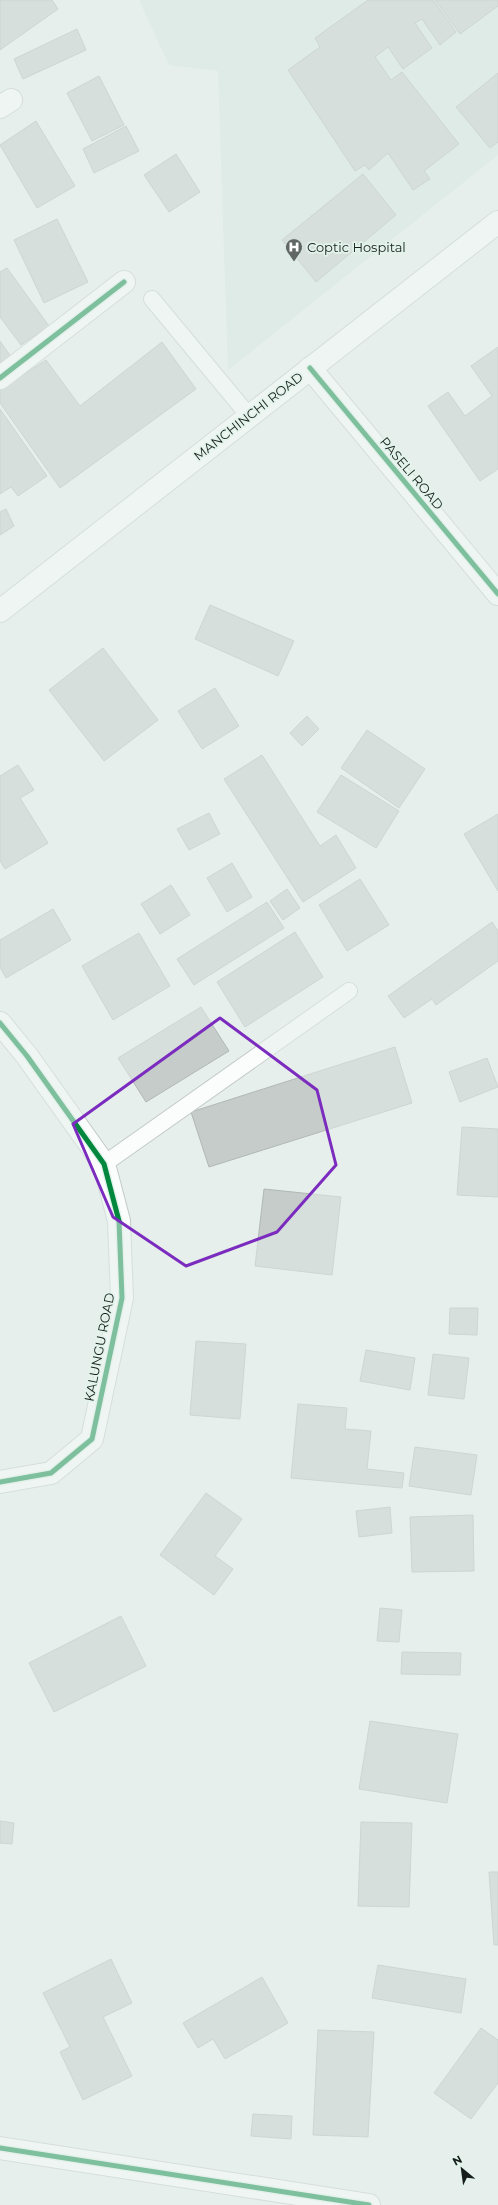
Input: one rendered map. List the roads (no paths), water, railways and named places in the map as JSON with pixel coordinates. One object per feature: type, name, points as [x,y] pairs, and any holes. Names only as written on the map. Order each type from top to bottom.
[{"type":"street","name":"MANCHINCHI ROAD","points":[[0,611],[498,222]]},
{"type":"street","points":[[0,378],[124,282]]},
{"type":"street","name":"PASELI ROAD","points":[[310,368],[498,594]]},
{"type":"street","name":"KALUNGU ROAD","points":[[0,1023],[27,1056],[104,1164],[119,1221],[122,1298],[92,1439],[51,1473],[0,1482]]},
{"type":"street","points":[[0,2148],[369,2205]]},
{"type":"lane","points":[[152,299],[249,416]]},
{"type":"lane","points":[[104,1164],[348,991]]},
{"type":"place","name":"Coptic Hospital","points":[[294,262]]}]
